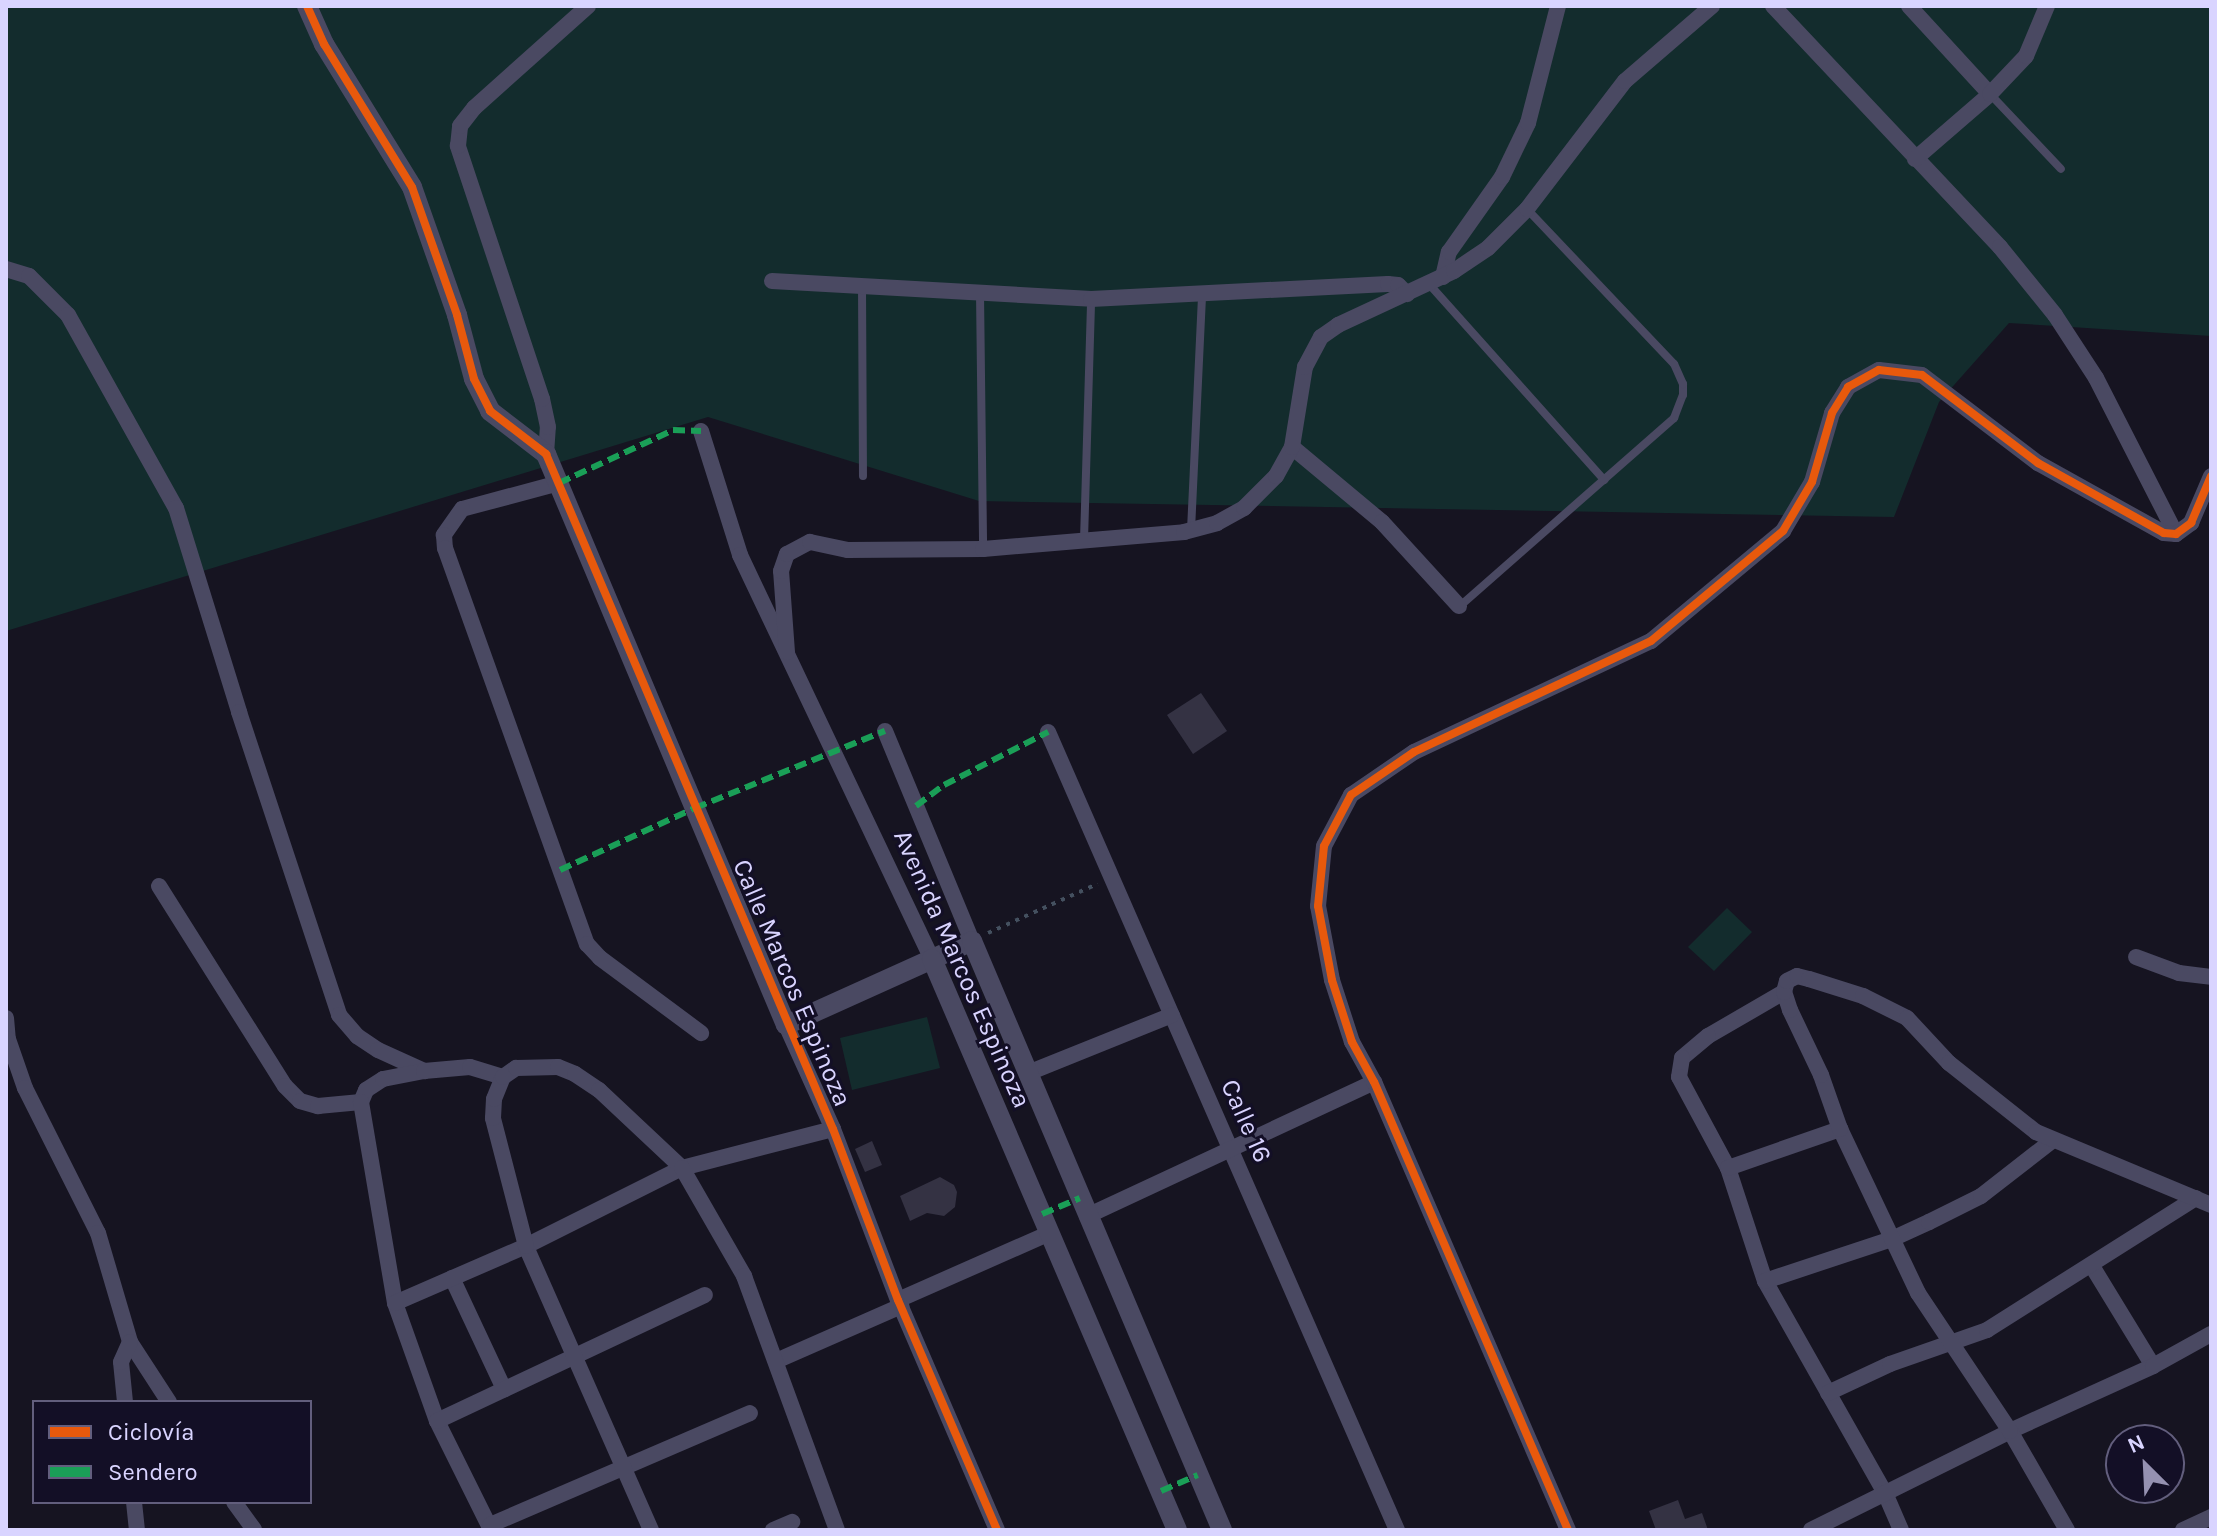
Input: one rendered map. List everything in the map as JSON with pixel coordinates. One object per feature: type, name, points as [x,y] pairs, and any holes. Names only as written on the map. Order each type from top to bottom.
[{"type":"street","points":[[307,6],[324,44],[412,187],[457,315],[474,379],[490,411],[546,454]]},
{"type":"street","points":[[546,454],[548,427],[542,399],[458,146],[460,126],[474,108],[588,6]]},
{"type":"street","points":[[1436,280],[1449,252],[1494,190],[1528,123],[1558,6]]},
{"type":"street","points":[[787,652],[781,571],[787,554],[796,546],[810,542],[848,550],[983,549],[1191,530],[1217,523],[1244,508],[1276,476],[1292,447],[1305,367],[1321,337],[1338,325],[1436,280],[1488,248],[1527,209],[1625,81],[1712,6]]},
{"type":"street","points":[[1773,6],[2000,247],[2055,315],[2096,378],[2176,534]]},
{"type":"street","points":[[1909,6],[1990,94]]},
{"type":"street","points":[[1915,159],[1990,94],[2026,56],[2047,6]]},
{"type":"street","points":[[6,269],[29,276],[68,315],[176,508],[243,726],[339,1015],[367,1043],[424,1071]]},
{"type":"street","points":[[772,281],[1091,299],[1388,284],[1398,285],[1407,294]]},
{"type":"street","points":[[1568,1530],[1374,1082],[1352,1042],[1332,980],[1318,906],[1324,846],[1351,795],[1414,752],[1651,641],[1783,531],[1812,482],[1832,413],[1848,387],[1879,370],[1922,375],[2038,463],[2148,527],[2176,534]]},
{"type":"street","name":"Avenida Marcos Espinoza","points":[[701,431],[740,555],[932,959],[1177,1530]]},
{"type":"street","points":[[1292,447],[1382,522],[1459,606]]},
{"type":"street","name":"Calle Marcos Espinoza","points":[[546,454],[786,1025],[833,1129],[899,1303],[997,1530]]},
{"type":"street","points":[[2176,534],[2191,523],[2211,476]]},
{"type":"street","points":[[559,483],[462,509],[444,535],[445,548],[587,944],[701,1033]]},
{"type":"street","name":"Avenida Marcos Espinoza","points":[[885,731],[1222,1530]]},
{"type":"street","name":"Calle 16","points":[[1048,732],[1114,876],[1397,1530]]},
{"type":"street","points":[[159,886],[285,1086],[300,1101],[318,1106],[361,1102]]},
{"type":"street","points":[[786,1025],[972,941]]},
{"type":"street","points":[[2136,957],[2179,973],[2211,977]]},
{"type":"street","points":[[2067,1530],[2010,1431],[1948,1341],[1892,1239],[1840,1129],[1821,1075],[1784,992],[1787,981],[1797,976],[1863,996],[1907,1018],[1949,1063],[1993,1101],[2036,1132],[2158,1186],[2204,1201]]},
{"type":"street","points":[[1784,992],[1708,1036],[1682,1058],[1679,1077],[1728,1168],[1765,1281],[1885,1493],[1901,1530]]},
{"type":"street","points":[[1028,1073],[1172,1015]]},
{"type":"street","points":[[6,1018],[8,1039],[25,1088],[98,1233],[130,1342],[168,1400]]},
{"type":"street","points":[[503,1077],[470,1067],[424,1071],[383,1079],[366,1090],[361,1102],[395,1303],[437,1421],[490,1527],[750,1413]]},
{"type":"street","points":[[651,1530],[526,1246],[493,1118],[494,1099],[503,1077],[516,1068],[558,1067],[575,1074],[599,1090],[682,1168],[744,1276],[837,1530]]},
{"type":"street","points":[[1087,1216],[1374,1082]]},
{"type":"street","points":[[395,1303],[526,1246],[682,1168],[833,1129]]},
{"type":"street","points":[[1728,1168],[1840,1129]]},
{"type":"street","points":[[1765,1281],[1892,1239],[1981,1196],[2053,1140]]},
{"type":"street","points":[[1828,1393],[1948,1341],[1987,1330],[2204,1201]]},
{"type":"street","points":[[776,1361],[1050,1233]]},
{"type":"street","points":[[2092,1266],[2153,1366]]},
{"type":"street","points":[[452,1278],[504,1389]]},
{"type":"street","points":[[437,1421],[705,1295]]},
{"type":"street","points":[[1811,1530],[2010,1431],[2153,1366],[2211,1334]]},
{"type":"street","points":[[125,1400],[121,1362],[130,1342]]},
{"type":"street","points":[[134,1504],[137,1530]]},
{"type":"street","points":[[235,1504],[254,1530]]},
{"type":"street","points":[[2183,1530],[2211,1517]]},
{"type":"street","points":[[773,1530],[792,1522]]},
{"type":"lane","points":[[1990,94],[2061,169]]},
{"type":"lane","points":[[1459,606],[1674,418],[1681,403],[1683,384],[1674,364],[1527,209]]},
{"type":"lane","points":[[1436,280],[1604,480]]},
{"type":"lane","points":[[862,286],[863,476]]},
{"type":"lane","points":[[980,293],[983,549]]},
{"type":"lane","points":[[1191,530],[1202,293]]},
{"type":"lane","points":[[1084,540],[1091,299]]},
{"type":"path","points":[[972,941],[1114,876]]},
{"type":"green space","points":[[6,6],[2211,6],[2211,336],[2009,323],[1939,402],[1894,517],[979,501],[708,417],[6,631]]},
{"type":"green space","points":[[1727,908],[1752,932],[1714,971],[1688,947]]},
{"type":"green space","points":[[927,1017],[940,1068],[852,1090],[840,1038]]},
{"type":"building","points":[[1201,693],[1227,731],[1193,754],[1167,715]]},
{"type":"building","points":[[872,1141],[882,1165],[865,1172],[855,1149]]},
{"type":"building","points":[[940,1177],[954,1185],[957,1192],[955,1207],[944,1216],[927,1213],[910,1221],[900,1196]]},
{"type":"building","points":[[1678,1500],[1685,1519],[1702,1513],[1708,1530],[1656,1530],[1649,1511]]},
{"type":"marked path","points":[[559,483],[673,430],[701,431]]},
{"type":"marked path","points":[[560,870],[695,808],[885,731]]},
{"type":"marked path","points":[[916,806],[944,785],[1048,732]]},
{"type":"marked path","points":[[1042,1214],[1080,1198]]},
{"type":"marked path","points":[[1161,1491],[1198,1475]]},
{"type":"cycle path","points":[[307,6],[324,44],[412,187],[457,315],[474,379],[490,411],[546,454],[833,1129],[898,1300],[997,1530]]},
{"type":"cycle path","points":[[1568,1530],[1374,1082],[1352,1042],[1332,980],[1318,906],[1324,846],[1351,795],[1414,752],[1651,641],[1783,531],[1812,482],[1832,413],[1848,387],[1879,370],[1922,375],[2038,463],[2164,533],[2176,534],[2191,523],[2211,476]]}]
